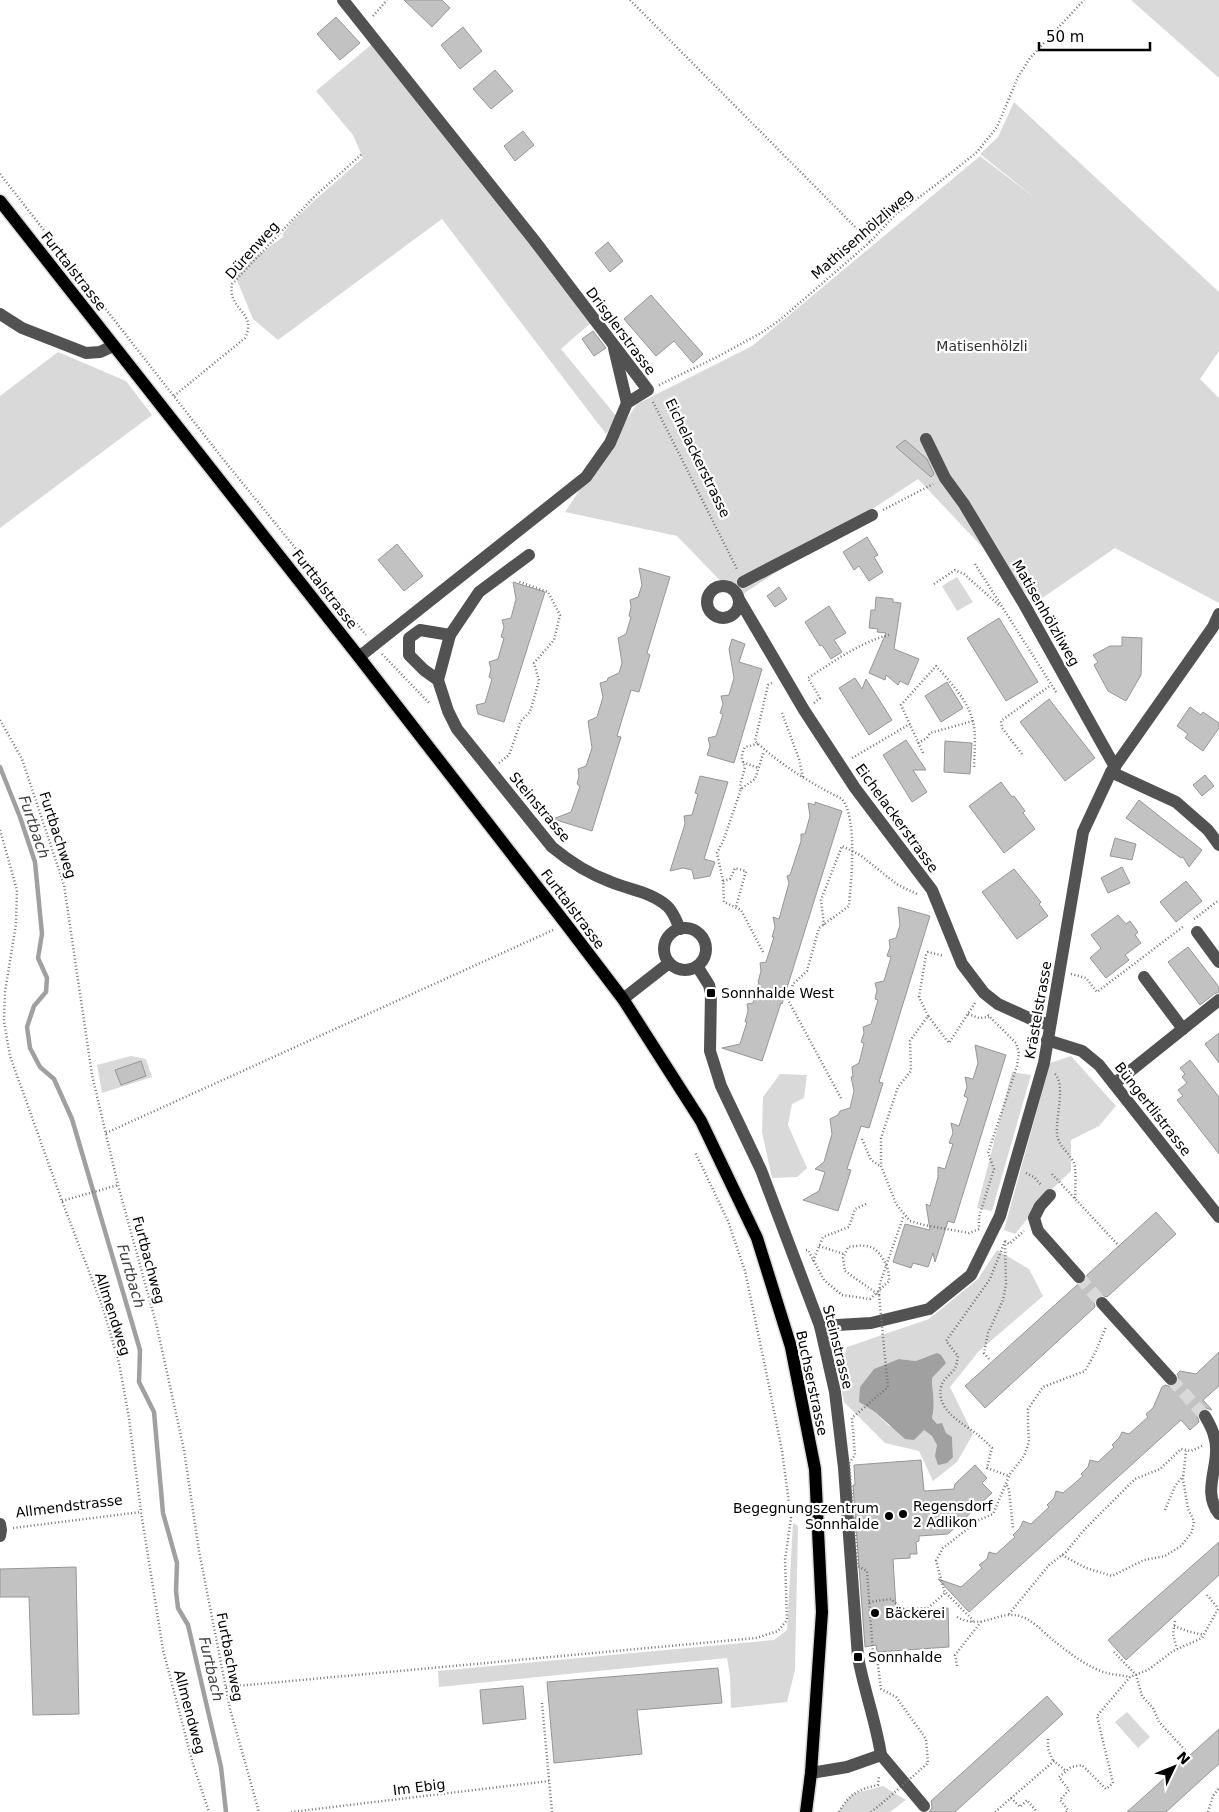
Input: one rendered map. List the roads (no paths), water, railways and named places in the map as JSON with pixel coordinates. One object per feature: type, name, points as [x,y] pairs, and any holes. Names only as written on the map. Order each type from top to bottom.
[{"type":"main road","name":"Furttalstrasse","points":[[0,201],[359,656],[622,999]]},
{"type":"main road","name":"Buchserstrasse","points":[[622,999],[701,1120],[757,1238],[791,1347],[816,1469],[822,1612],[811,1772],[806,1812]]},
{"type":"street","name":"Drisglerstrasse","points":[[343,0],[365,25],[648,390],[627,403]]},
{"type":"street","points":[[0,314],[22,328],[86,353],[100,352],[113,346]]},
{"type":"street","points":[[359,656],[586,477],[610,443],[627,403],[613,344]]},
{"type":"street","name":"Matisenhölzliweg","points":[[926,439],[944,478],[964,504],[1024,604],[1113,770]]},
{"type":"street","points":[[743,582],[872,516]]},
{"type":"street","points":[[450,635],[420,630],[408,638],[409,655],[424,670],[438,680],[450,635],[479,592],[529,555]]},
{"type":"street","name":"Eichelackerstrasse","points":[[740,602],[804,710],[854,788],[932,890],[962,964],[984,993],[998,1004],[1031,1019],[1050,1025]]},
{"type":"street","name":"Krästelstrasse","points":[[820,1326],[871,1323],[929,1309],[971,1275],[1000,1216],[1043,1066],[1083,832],[1113,770],[1216,628],[1219,614]]},
{"type":"street","name":"Steinstrasse","points":[[438,680],[448,711],[457,729],[552,847],[571,863],[590,873],[612,883],[652,896],[669,907],[680,929]]},
{"type":"street","points":[[1113,770],[1176,802],[1208,830],[1219,845]]},
{"type":"street","points":[[680,929],[694,930],[704,940],[705,955],[697,966],[690,969],[683,970],[675,967],[670,963],[664,951],[666,940],[675,931],[680,929]]},
{"type":"street","points":[[1197,932],[1219,962]]},
{"type":"street","points":[[622,999],[670,963]]},
{"type":"street","name":"Steinstrasse","points":[[697,966],[711,993],[710,1051],[716,1070],[761,1170],[820,1326],[834,1392],[844,1468],[858,1657],[877,1732],[880,1755]]},
{"type":"street","points":[[1144,977],[1183,1029]]},
{"type":"street","points":[[1114,1084],[1219,1000]]},
{"type":"street","name":"Büngertlistrasse","points":[[1048,1040],[1082,1051],[1099,1065],[1219,1217]]},
{"type":"street","points":[[1050,1195],[1040,1206],[1034,1218],[1038,1230],[1079,1277]]},
{"type":"street","points":[[1102,1303],[1171,1379]]},
{"type":"street","points":[[1205,1416],[1215,1438],[1216,1453],[1210,1486],[1215,1509],[1219,1514]]},
{"type":"street","points":[[811,1772],[847,1767],[880,1755],[924,1806]]},
{"type":"waterway","name":"Furtbach","points":[[0,767],[35,862],[42,934],[38,958],[47,978],[46,992],[34,1006],[27,1027],[30,1048],[40,1067],[54,1079],[72,1119],[140,1350],[139,1382],[154,1412],[163,1513],[177,1563],[176,1591],[178,1608],[188,1625],[221,1767],[226,1812]]},
{"type":"tunnel","points":[[1079,1277],[1102,1303]]},
{"type":"tunnel","points":[[1171,1379],[1205,1416]]},
{"type":"place","name":"Sonnhalde West","points":[[711,993]]},
{"type":"place","name":"Regensdorf 2 Adlikon","points":[[903,1514]]},
{"type":"place","name":"Begegnungszentrum Sonnhalde","points":[[889,1516]]},
{"type":"place","name":"Bäckerei","points":[[875,1613]]},
{"type":"place","name":"Sonnhalde","points":[[858,1657]]},
{"type":"park label","name":"Matisenhölzli","points":[[982,346]]}]
